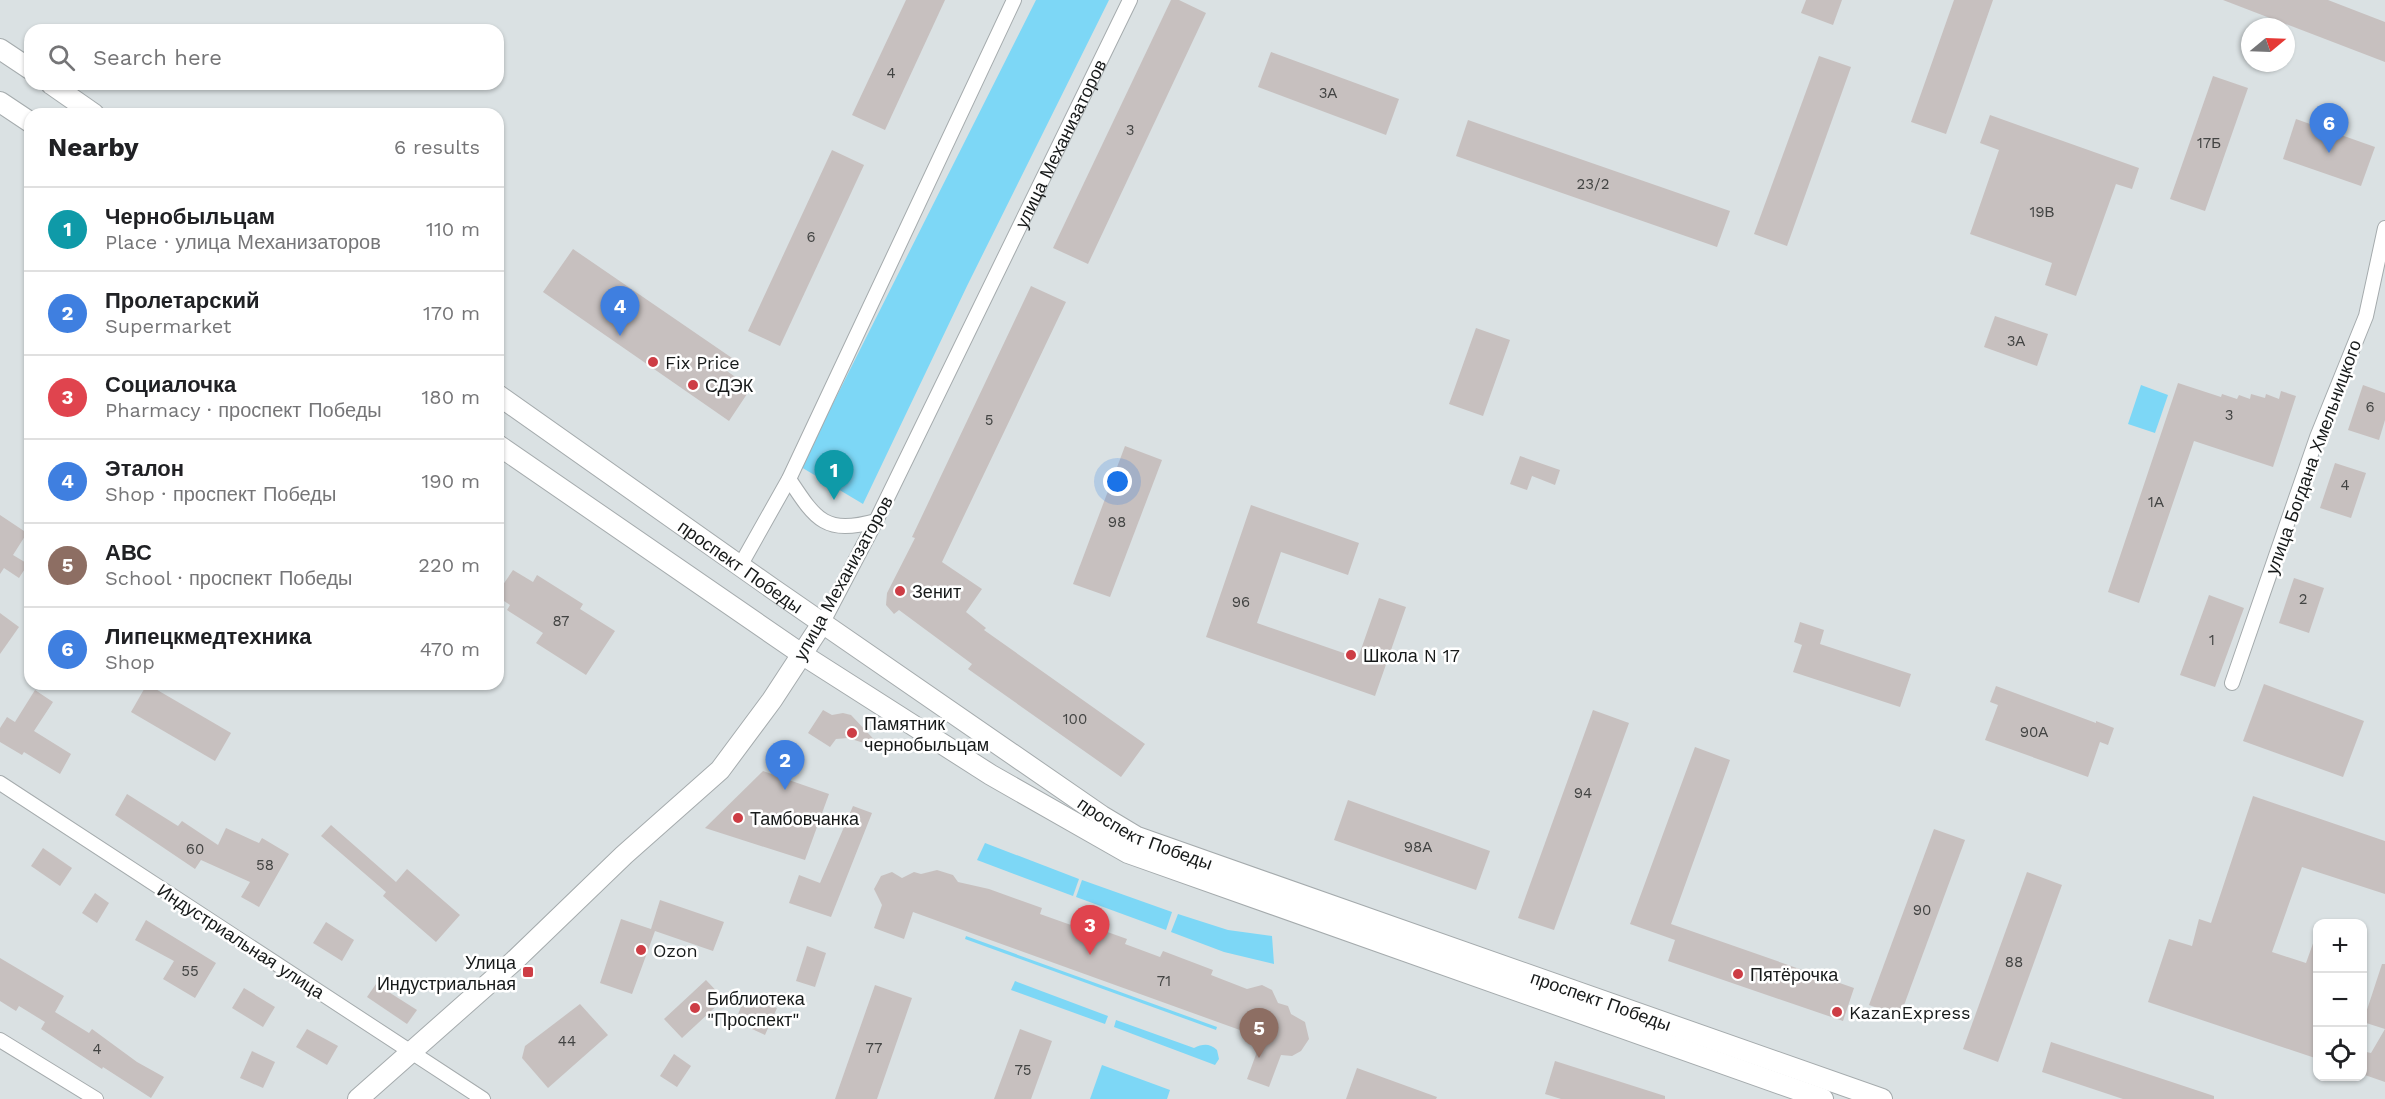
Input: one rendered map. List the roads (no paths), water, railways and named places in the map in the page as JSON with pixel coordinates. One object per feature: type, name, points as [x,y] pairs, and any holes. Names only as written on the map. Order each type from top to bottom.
[{"type":"main road","points":[[0,48],[24,65]]},
{"type":"main road","points":[[60,90],[85,108]]},
{"type":"main road","points":[[0,102],[24,118]]},
{"type":"main road","name":"проспект Победы","points":[[504,399],[740,566],[1102,816],[1137,837],[1882,1099]]},
{"type":"main road","name":"проспект Победы","points":[[504,450],[803,656],[991,775],[1128,853],[1823,1099]]},
{"type":"main road","name":"улица Механизаторов","points":[[358,1099],[514,961],[624,855],[720,770],[803,656],[823,622]]},
{"type":"street","points":[[740,566],[789,478],[1014,0]]},
{"type":"street","name":"улица Механизаторов","points":[[823,622],[876,521],[1131,0]]},
{"type":"street","name":"улица Богдана Хмельницкого","points":[[2232,683],[2317,437],[2366,316],[2385,228]]},
{"type":"street","points":[[789,478],[810,511],[836,527],[855,527],[876,521]]},
{"type":"street","name":"Индустриальная улица","points":[[0,783],[483,1099]]},
{"type":"street","points":[[0,1040],[96,1099]]},
{"type":"place","name":"Липецкмедтехника","points":[[2329,153]]},
{"type":"place","name":"Эталон","points":[[620,336]]},
{"type":"place","name":"Fix Price","points":[[653,362]]},
{"type":"place","name":"СДЭК","points":[[693,385]]},
{"type":"place","name":"Чернобыльцам","points":[[834,500]]},
{"type":"place","name":"Зенит","points":[[900,591]]},
{"type":"place","name":"Школа N 17","points":[[1351,655]]},
{"type":"place","name":"Памятник чернобыльцам","points":[[852,733]]},
{"type":"place","name":"Пролетарский","points":[[785,790]]},
{"type":"place","name":"Тамбовчанка","points":[[738,818]]},
{"type":"place","name":"Ozon","points":[[641,950]]},
{"type":"place","name":"Социалочка","points":[[1090,955]]},
{"type":"place","name":"Улица Индустриальная","points":[[528,972]]},
{"type":"place","name":"Пятёрочка","points":[[1738,974]]},
{"type":"place","name":"Библиотека \"Проспект\"","points":[[695,1008]]},
{"type":"place","name":"KazanExpress","points":[[1837,1012]]},
{"type":"place","name":"АВС","points":[[1259,1058]]}]
